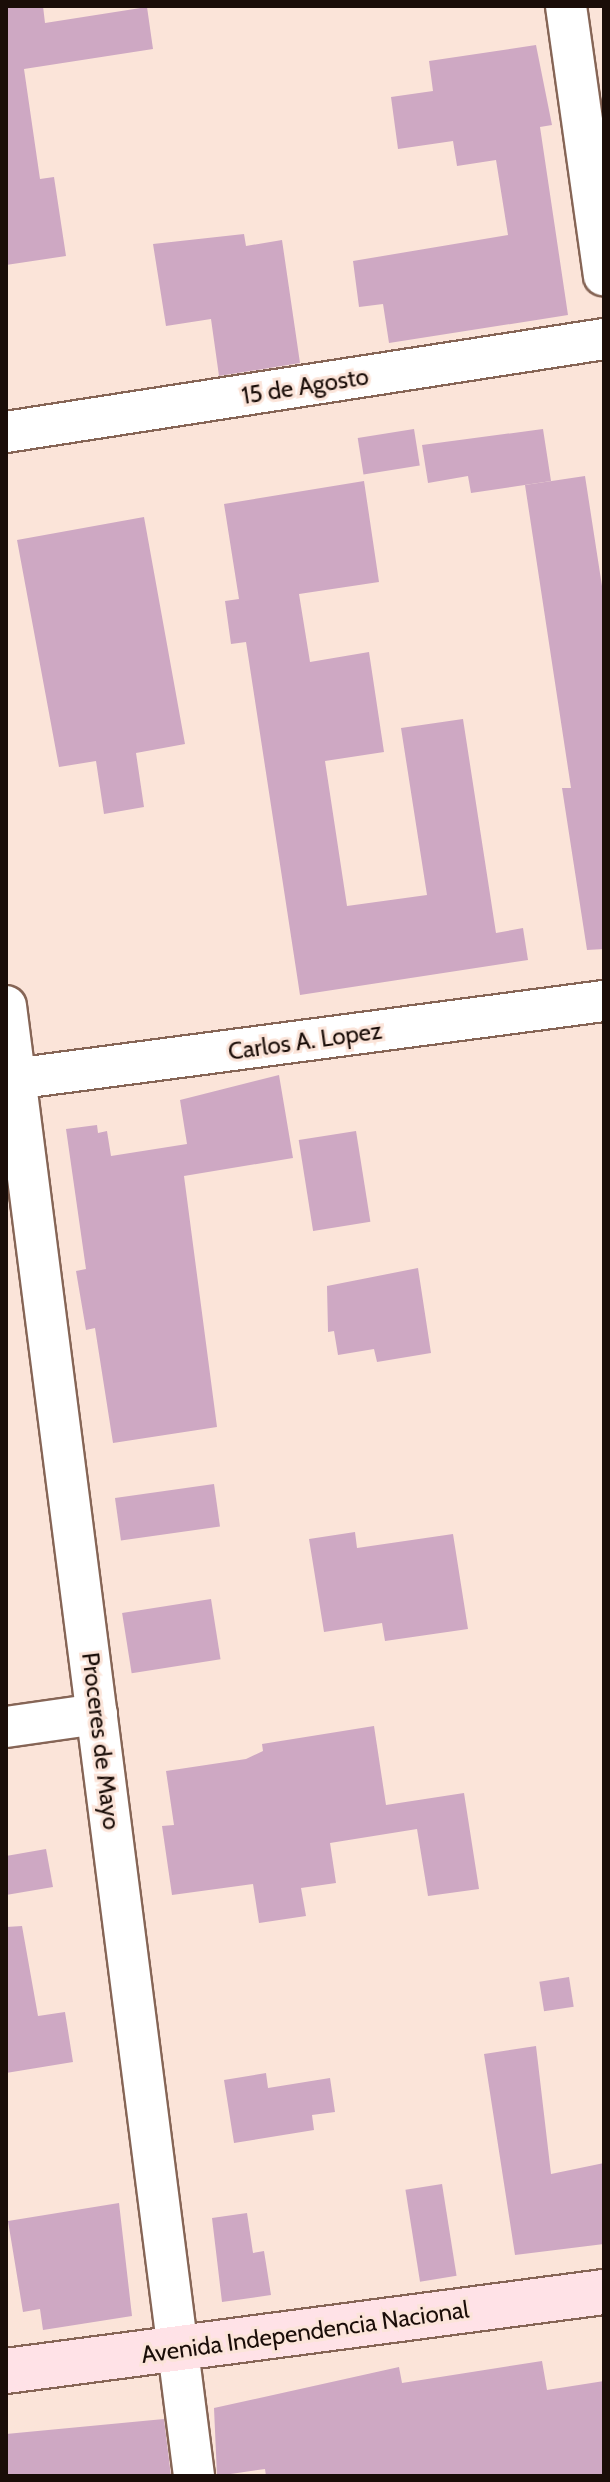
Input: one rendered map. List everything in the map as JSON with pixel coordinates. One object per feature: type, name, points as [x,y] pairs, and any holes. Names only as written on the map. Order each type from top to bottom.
[{"type":"main road","name":"Avenida Independencia Nacional","points":[[6,2371],[604,2292]]},
{"type":"street","points":[[566,6],[604,275]]},
{"type":"street","name":"15 de Agosto","points":[[6,432],[604,339]]},
{"type":"street","name":"Carlos A. Lopez","points":[[11,1080],[604,1001]]},
{"type":"street","name":"Proceres de Mayo","points":[[6,1006],[11,1080],[97,1714],[194,2476]]},
{"type":"street","points":[[6,1727],[97,1714]]},
{"type":"building","points":[[6,6],[43,6],[45,23],[147,7],[153,49],[24,69],[40,179],[54,177],[66,256],[6,265]]},
{"type":"building","points":[[536,45],[552,125],[540,127],[568,315],[389,343],[383,304],[359,307],[353,261],[508,235],[496,160],[457,166],[453,141],[398,149],[391,97],[433,91],[429,61]]},
{"type":"building","points":[[244,234],[246,246],[282,240],[300,363],[219,376],[211,319],[166,326],[153,244]]},
{"type":"building","points":[[414,429],[420,466],[363,474],[358,438]]},
{"type":"building","points":[[543,429],[551,481],[471,493],[468,476],[428,483],[422,445]]},
{"type":"building","points":[[585,476],[604,599],[604,949],[587,950],[562,788],[571,788],[525,485]]},
{"type":"building","points":[[364,481],[379,582],[299,594],[310,662],[369,652],[384,752],[325,761],[347,906],[427,895],[401,728],[463,719],[496,933],[523,928],[528,960],[300,995],[246,642],[231,644],[225,601],[239,599],[224,504]]},
{"type":"building","points":[[144,517],[185,744],[136,753],[144,807],[104,814],[96,761],[59,767],[17,540]]},
{"type":"building","points":[[279,1075],[293,1158],[184,1176],[217,1427],[113,1443],[95,1328],[86,1330],[76,1271],[86,1269],[66,1129],[97,1125],[98,1133],[107,1131],[111,1156],[187,1144],[180,1100]]},
{"type":"building","points":[[356,1131],[370,1222],[313,1231],[299,1140]]},
{"type":"building","points":[[418,1268],[431,1353],[377,1362],[374,1349],[338,1355],[334,1331],[328,1332],[327,1286]]},
{"type":"building","points":[[214,1484],[220,1527],[121,1540],[115,1498]]},
{"type":"building","points":[[355,1532],[357,1548],[453,1534],[468,1629],[385,1641],[382,1623],[324,1632],[309,1539]]},
{"type":"building","points":[[211,1599],[221,1659],[132,1673],[122,1613]]},
{"type":"building","points":[[374,1726],[386,1805],[464,1793],[479,1889],[428,1896],[417,1829],[330,1843],[336,1883],[301,1888],[306,1916],[259,1923],[253,1884],[172,1895],[162,1826],[174,1825],[166,1771],[246,1759],[263,1751],[262,1744]]},
{"type":"building","points":[[46,1849],[53,1887],[6,1895],[6,1856]]},
{"type":"building","points":[[22,1926],[38,2016],[65,2012],[73,2062],[6,2073],[6,1927]]},
{"type":"building","points":[[569,1977],[574,2007],[544,2011],[539,1982]]},
{"type":"building","points":[[536,2046],[551,2174],[604,2163],[604,2244],[515,2255],[484,2054]]},
{"type":"building","points":[[266,2073],[268,2088],[330,2078],[335,2112],[312,2115],[314,2130],[234,2143],[224,2080]]},
{"type":"building","points":[[442,2184],[457,2276],[420,2282],[405,2190]]},
{"type":"building","points":[[119,2203],[132,2316],[43,2330],[40,2309],[23,2312],[8,2221]]},
{"type":"building","points":[[247,2213],[253,2253],[264,2251],[271,2295],[222,2302],[212,2218]]},
{"type":"building","points":[[542,2361],[547,2390],[604,2381],[604,2476],[266,2476],[265,2469],[217,2476],[214,2408],[399,2367],[402,2383]]},
{"type":"building","points":[[164,2419],[171,2476],[6,2476],[6,2434]]}]
